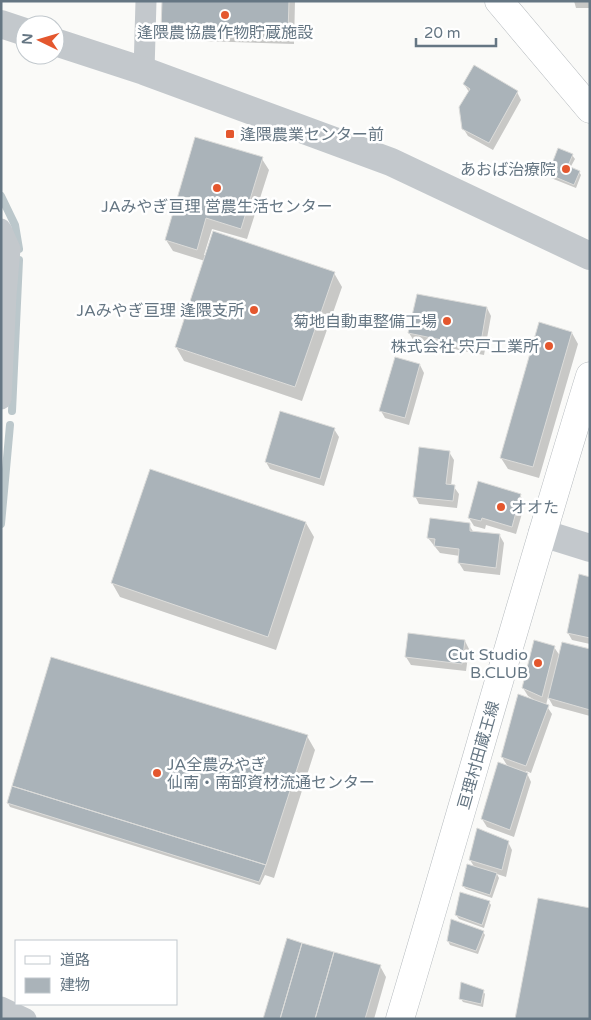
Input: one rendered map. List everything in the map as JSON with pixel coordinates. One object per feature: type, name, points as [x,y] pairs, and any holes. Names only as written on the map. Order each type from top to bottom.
[{"type":"main road","points":[[499,1],[590,109]]},
{"type":"main road","name":"亘理村田蔵王線","points":[[400,1019],[542,533],[590,376]]},
{"type":"street","points":[[144,71],[146,1]]},
{"type":"street","points":[[1,24],[15,29]]},
{"type":"street","points":[[65,45],[144,71],[391,162],[590,256]]},
{"type":"street","points":[[1,229],[10,249],[1,399]]},
{"type":"street","points":[[542,533],[590,548]]},
{"type":"street","points":[[1,1007],[26,1019]]},
{"type":"building","name":"逢隈農協農作物貯蔵施設","points":[[162,1],[289,1],[288,33],[161,29]]},
{"type":"building","points":[[474,65],[518,91],[489,143],[462,129],[459,107],[470,89],[463,84]]},
{"type":"building","name":"JAみやぎ亘理 営農生活センター","points":[[195,137],[263,157],[241,229],[206,218],[197,250],[165,240]]},
{"type":"building","points":[[558,148],[573,154],[568,166],[580,171],[574,185],[548,174]]},
{"type":"building","name":"JAみやぎ亘理 逢隈支所","points":[[213,231],[335,272],[295,387],[175,347]]},
{"type":"building","points":[[417,294],[487,307],[480,348],[408,333]]},
{"type":"building","points":[[539,322],[572,332],[533,467],[500,458]]},
{"type":"building","points":[[395,357],[420,364],[405,418],[379,411]]},
{"type":"building","points":[[280,411],[335,428],[320,479],[265,462]]},
{"type":"building","points":[[419,447],[450,451],[446,484],[455,485],[453,501],[413,497]]},
{"type":"building","points":[[150,469],[306,522],[268,637],[111,583]]},
{"type":"building","points":[[478,481],[521,494],[512,527],[482,518],[481,521],[468,518]]},
{"type":"building","points":[[430,518],[470,523],[470,531],[500,534],[496,568],[458,563],[459,549],[434,546],[435,539],[427,538]]},
{"type":"building","points":[[579,574],[590,577],[590,638],[567,633]]},
{"type":"building","points":[[408,633],[465,640],[462,664],[405,657]]},
{"type":"building","points":[[534,640],[555,646],[542,697],[522,688]]},
{"type":"building","points":[[562,642],[590,649],[590,710],[548,698]]},
{"type":"building","points":[[51,657],[308,735],[266,865],[12,786]]},
{"type":"building","points":[[518,694],[549,705],[526,766],[501,757]]},
{"type":"building","points":[[498,762],[528,773],[510,830],[481,819]]},
{"type":"building","points":[[12,786],[266,865],[259,882],[7,803]]},
{"type":"building","points":[[477,828],[509,841],[502,870],[469,860]]},
{"type":"building","points":[[467,864],[497,873],[490,895],[462,886]]},
{"type":"building","points":[[460,892],[490,901],[482,925],[455,915]]},
{"type":"building","points":[[538,898],[590,908],[590,1019],[515,1019]]},
{"type":"building","points":[[451,919],[484,931],[476,951],[447,941]]},
{"type":"building","points":[[287,938],[302,943],[280,1019],[263,1019]]},
{"type":"building","points":[[302,943],[334,952],[315,1019],[280,1019]]},
{"type":"building","points":[[334,952],[381,965],[365,1019],[315,1019]]},
{"type":"building","points":[[461,982],[484,990],[481,1004],[459,999]]},
{"type":"waterway","points":[[1,196],[15,225],[19,249]]},
{"type":"waterway","points":[[12,411],[19,260]]},
{"type":"waterway","points":[[1,524],[10,425]]},
{"type":"place","name":"逢隈農協農作物貯蔵施設","points":[[225,15]]},
{"type":"place","name":"逢隈農業センター前","points":[[230,134]]},
{"type":"place","name":"あおば治療院","points":[[566,169]]},
{"type":"place","name":"JAみやぎ亘理 営農生活センター","points":[[217,188]]},
{"type":"place","name":"JAみやぎ亘理 逢隈支所","points":[[254,310]]},
{"type":"place","name":"菊地自動車整備工場","points":[[447,321]]},
{"type":"place","name":"株式会社 宍戸工業所","points":[[549,346]]},
{"type":"place","name":"オオた","points":[[501,507]]},
{"type":"place","name":"Cut Studio B.CLUB","points":[[538,663]]},
{"type":"place","name":"JA全農みやぎ 仙南・南部資材流通センター","points":[[157,773]]}]
